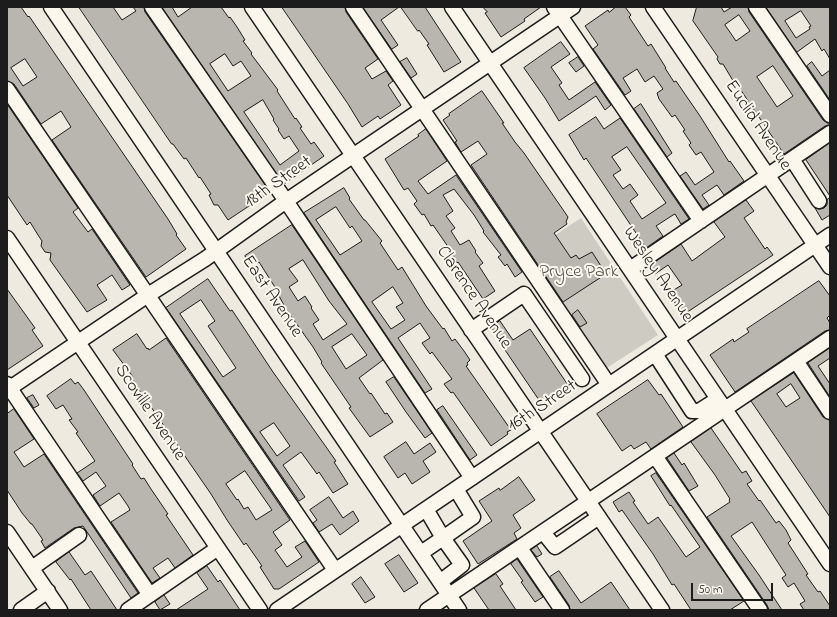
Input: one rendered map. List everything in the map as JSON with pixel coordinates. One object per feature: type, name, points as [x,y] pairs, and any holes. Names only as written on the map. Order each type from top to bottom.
[{"type":"street","name":"East Avenue","points":[[51,7],[459,610]]},
{"type":"street","points":[[152,7],[286,201],[472,478]]},
{"type":"street","name":"Clarence Avenue","points":[[252,7],[662,610]]},
{"type":"street","points":[[353,7],[609,385]]},
{"type":"street","name":"Wesley Avenue","points":[[452,7],[830,564]]},
{"type":"street","name":"18th Street","points":[[8,388],[216,251],[286,201],[490,63],[557,11],[573,7]]},
{"type":"street","name":"Euclid Avenue","points":[[653,7],[830,267]]},
{"type":"street","points":[[756,7],[830,115]]},
{"type":"street","points":[[557,11],[701,221]]},
{"type":"street","points":[[7,89],[336,570]]},
{"type":"street","points":[[630,269],[830,134]]},
{"type":"street","points":[[792,159],[819,201]]},
{"type":"street","name":"16th Street","points":[[277,610],[830,235]]},
{"type":"street","name":"Scoville Avenue","points":[[7,238],[260,610]]},
{"type":"street","points":[[471,330],[540,283]]},
{"type":"street","points":[[524,294],[582,379]]},
{"type":"street","points":[[427,610],[655,456],[721,404],[796,361],[830,338]]},
{"type":"street","points":[[655,354],[692,411],[699,411],[721,404]]},
{"type":"street","points":[[796,361],[830,412]]},
{"type":"street","points":[[8,388],[150,595]]},
{"type":"street","points":[[655,456],[760,610]]},
{"type":"street","points":[[421,553],[473,517],[456,489]]},
{"type":"street","points":[[426,509],[443,538],[462,565],[440,582]]},
{"type":"street","points":[[543,532],[555,547],[599,517]]},
{"type":"street","points":[[7,532],[60,610]]},
{"type":"street","points":[[32,568],[79,535]]},
{"type":"street","points":[[128,610],[218,548]]},
{"type":"street","points":[[520,548],[562,610]]},
{"type":"street","points":[[21,610],[48,591]]},
{"type":"green space","name":"Pryce Park","points":[[581,218],[658,335],[605,369],[528,253]]},
{"type":"building","points":[[7,7],[21,7],[28,17],[29,16],[168,219],[177,234],[176,235],[186,249],[146,277],[52,140],[71,127],[61,111],[41,124],[14,84],[7,81]],"holes":[[[25,59],[37,77],[23,86],[11,68]]]},
{"type":"building","points":[[79,7],[113,7],[122,20],[136,11],[133,7],[144,7],[145,12],[270,192],[228,220],[218,205],[214,205],[209,195],[211,194],[200,177],[199,178],[186,158],[184,159],[172,144]]},
{"type":"building","points":[[162,7],[172,7],[178,17],[192,7],[221,7],[237,27],[245,40],[243,41],[252,53],[251,54],[278,90],[277,91],[295,119],[296,118],[302,127],[300,128],[311,144],[314,142],[324,156],[284,184]],"holes":[[[225,54],[233,66],[241,61],[251,76],[228,91],[210,64]],[[263,100],[284,139],[289,136],[299,151],[280,165],[244,112]]]},
{"type":"building","points":[[282,7],[345,7],[346,12],[378,59],[365,68],[372,79],[386,71],[393,81],[388,85],[401,105],[380,119],[378,116],[362,127]]},
{"type":"building","points":[[363,7],[399,7],[381,20],[398,45],[392,49]]},
{"type":"building","points":[[401,7],[425,7],[461,62],[444,72],[427,45],[429,44]]},
{"type":"building","points":[[483,7],[541,7],[524,19],[525,21],[501,37],[485,13],[487,12]]},
{"type":"building","points":[[616,7],[625,7],[631,15],[629,17],[648,46],[651,44],[674,82],[676,81],[729,162],[730,161],[744,181],[724,195],[717,185],[702,195],[709,205],[703,209],[680,176],[686,172],[695,185],[714,172],[701,152],[696,155],[689,145],[691,143],[683,131],[685,130],[675,115],[672,117],[659,99],[657,93],[663,89],[654,76],[645,82],[637,69],[623,78],[631,91],[625,95],[593,49],[598,45],[585,26],[608,10],[609,12]]},
{"type":"building","points":[[697,7],[721,7],[724,12],[732,7],[748,7],[749,12],[823,120],[830,125],[825,126],[784,154],[740,89],[738,89],[723,64],[720,64],[717,59],[718,57],[693,21]],"holes":[[[739,15],[750,31],[736,41],[725,25]],[[773,66],[793,96],[777,107],[757,77]]]},
{"type":"building","points":[[766,7],[830,7],[830,59],[824,49],[822,51],[815,39],[797,52]],"holes":[[[801,11],[811,26],[809,27],[810,29],[796,38],[785,21]]]},
{"type":"building","points":[[561,42],[570,54],[551,67],[562,83],[559,85],[569,100],[595,82],[611,105],[605,110],[596,96],[559,121],[524,68]]},
{"type":"building","points":[[578,57],[584,66],[576,72],[569,63]]},
{"type":"building","points":[[407,58],[417,74],[411,78],[400,62]]},
{"type":"building","points":[[812,62],[822,76],[830,70],[830,100],[807,66]]},
{"type":"building","points":[[482,91],[504,123],[502,123],[568,217],[566,222],[567,224],[554,233],[571,258],[576,255],[579,259],[592,252],[606,274],[563,302],[471,165],[487,154],[478,141],[461,152],[455,142],[457,141],[443,120],[450,115],[449,114]]},
{"type":"building","points":[[7,104],[78,208],[73,212],[88,232],[92,229],[130,285],[122,290],[112,275],[97,285],[107,300],[87,312],[50,260],[51,253],[45,252],[41,246],[42,241],[30,222],[27,225],[7,195]]},
{"type":"building","points":[[641,104],[672,153],[667,157],[634,109]]},
{"type":"building","points":[[596,117],[604,129],[620,118],[689,219],[681,224],[675,214],[656,226],[663,236],[646,248],[586,158],[584,160],[569,135]],"holes":[[[627,147],[666,203],[642,219],[630,201],[638,195],[630,184],[623,189],[613,175],[621,170],[612,157]]]},
{"type":"building","points":[[426,129],[447,161],[418,181],[428,194],[456,175],[522,272],[515,277],[507,264],[505,266],[498,257],[501,255],[483,232],[484,231],[474,215],[454,189],[443,195],[453,211],[446,216],[455,228],[451,231],[460,245],[469,240],[483,263],[479,266],[495,291],[483,299],[458,262],[457,263],[451,251],[433,225],[431,226],[424,214],[422,215],[414,204],[417,201],[408,188],[404,190],[385,159],[419,136],[418,135]]},
{"type":"building","points":[[830,143],[830,196],[806,160]]},
{"type":"building","points":[[344,188],[350,198],[349,199],[364,220],[382,241],[380,243],[398,270],[402,267],[426,306],[443,329],[444,328],[452,341],[455,339],[470,360],[466,366],[511,430],[507,432],[508,434],[491,446],[453,392],[451,393],[444,384],[452,379],[432,352],[430,354],[422,343],[430,338],[420,323],[398,338],[432,389],[425,393],[304,213]],"holes":[[[336,207],[350,228],[352,226],[362,241],[340,255],[316,220]],[[393,287],[403,303],[396,307],[405,320],[391,329],[372,302]]]},
{"type":"building","points":[[830,198],[830,215],[822,220],[815,208],[824,208],[827,205],[827,200]]},
{"type":"building","points":[[746,200],[754,211],[744,218],[765,249],[767,247],[773,255],[683,315],[673,300],[676,297],[672,291],[682,285],[668,265],[655,274],[649,266],[681,244],[692,261],[725,237],[714,222]]},
{"type":"building","points":[[292,225],[383,360],[359,378],[385,414],[387,413],[393,422],[370,437],[349,408],[351,407],[321,363],[322,362],[313,347],[286,309],[279,296],[280,295],[259,262],[256,264],[254,261],[250,264],[245,256]],"holes":[[[303,260],[329,301],[347,324],[323,340],[313,324],[319,320],[305,296],[298,301],[289,287],[298,281],[289,269]],[[352,334],[367,355],[346,369],[332,347]]]},
{"type":"building","points":[[208,279],[230,311],[232,310],[273,372],[336,461],[334,462],[348,484],[333,493],[319,472],[317,474],[301,452],[283,465],[305,497],[299,501],[166,308]],"holes":[[[201,300],[215,321],[208,326],[236,368],[223,377],[180,314]],[[274,423],[290,446],[277,456],[260,432]]]},
{"type":"building","points":[[819,281],[830,296],[830,315],[827,318],[830,323],[830,330],[825,331],[735,392],[710,355],[733,339],[734,342],[749,332],[747,329]]},
{"type":"building","points":[[7,289],[35,328],[32,330],[43,346],[7,370]]},
{"type":"building","points":[[578,310],[587,323],[580,327],[572,315]]},
{"type":"building","points":[[500,321],[513,340],[530,329],[568,385],[541,403],[491,327]]},
{"type":"building","points":[[137,334],[149,350],[166,338],[290,520],[273,532],[282,545],[275,550],[287,567],[302,557],[295,547],[305,541],[319,562],[279,589],[274,589],[260,567],[262,566],[246,543],[244,545],[211,494],[131,378],[133,377],[113,350]],"holes":[[[245,471],[272,510],[256,520],[248,507],[244,509],[226,484]]]},
{"type":"building","points":[[830,348],[830,358],[818,366],[830,384],[830,397],[808,363]]},
{"type":"building","points":[[794,373],[823,417],[830,420],[830,517],[751,401]],"holes":[[[791,384],[800,398],[786,407],[777,394]]]},
{"type":"building","points":[[394,377],[432,433],[425,438],[386,382]]},
{"type":"building","points":[[71,379],[75,384],[78,382],[84,390],[133,464],[132,465],[141,479],[144,478],[168,514],[166,515],[193,555],[175,568],[168,558],[153,568],[160,578],[152,583],[111,522],[130,510],[128,506],[119,493],[100,506],[93,495],[106,486],[96,472],[83,481],[77,473],[95,461],[76,433],[78,432],[69,420],[72,419],[63,405],[56,409],[47,396]]},
{"type":"building","points":[[648,380],[659,395],[661,394],[683,427],[651,449],[646,442],[634,449],[631,445],[622,451],[597,414]]},
{"type":"building","points":[[33,395],[39,405],[34,408],[27,398]]},
{"type":"building","points":[[443,406],[477,455],[470,460],[437,410]]},
{"type":"building","points":[[14,409],[34,439],[14,452],[24,467],[44,454],[138,593],[131,598],[83,526],[74,528],[45,548],[41,541],[43,540],[22,513],[7,490],[7,414]]},
{"type":"building","points":[[711,428],[742,473],[746,471],[752,481],[747,484],[759,501],[760,500],[776,523],[779,521],[786,530],[791,540],[788,543],[808,574],[806,575],[818,592],[820,591],[830,606],[830,610],[804,610],[800,604],[805,601],[794,583],[788,587],[782,578],[786,575],[752,522],[731,536],[782,610],[769,610],[707,517],[730,502],[730,499],[715,475],[691,442]]},
{"type":"building","points":[[406,442],[414,454],[430,443],[436,452],[423,461],[430,472],[412,484],[405,473],[398,478],[384,457]]},
{"type":"building","points":[[674,453],[682,465],[684,463],[698,486],[689,491],[667,458]]},
{"type":"building","points":[[656,473],[744,601],[730,610],[691,610],[674,584],[672,585],[653,554],[622,510],[619,512],[613,502],[629,492],[635,501],[633,502],[648,524],[658,517],[686,557],[700,547],[671,505],[670,506],[651,476]]},
{"type":"building","points":[[519,477],[535,500],[513,515],[521,528],[514,533],[517,539],[478,564],[463,541],[492,521],[479,501],[499,488],[500,490]]},
{"type":"building","points":[[329,497],[343,518],[353,511],[359,521],[340,535],[332,524],[319,532],[313,523],[317,520],[310,510]]},
{"type":"building","points":[[537,546],[542,554],[537,557],[531,550]]},
{"type":"building","points":[[69,552],[85,575],[91,571],[117,610],[91,610],[71,579],[70,580],[56,562]]},
{"type":"building","points":[[399,555],[418,583],[404,592],[385,564]]},
{"type":"building","points":[[517,559],[543,597],[535,602],[511,564]]},
{"type":"building","points":[[207,566],[218,582],[220,580],[240,610],[176,610],[208,589],[197,573]]},
{"type":"building","points":[[559,571],[581,603],[611,582],[630,610],[570,610],[569,605],[550,577]]},
{"type":"building","points":[[496,574],[503,584],[500,586],[516,610],[489,610],[474,588]]},
{"type":"building","points":[[361,577],[375,597],[365,603],[352,584]]},
{"type":"building","points":[[164,595],[170,604],[160,610],[155,602]]}]
